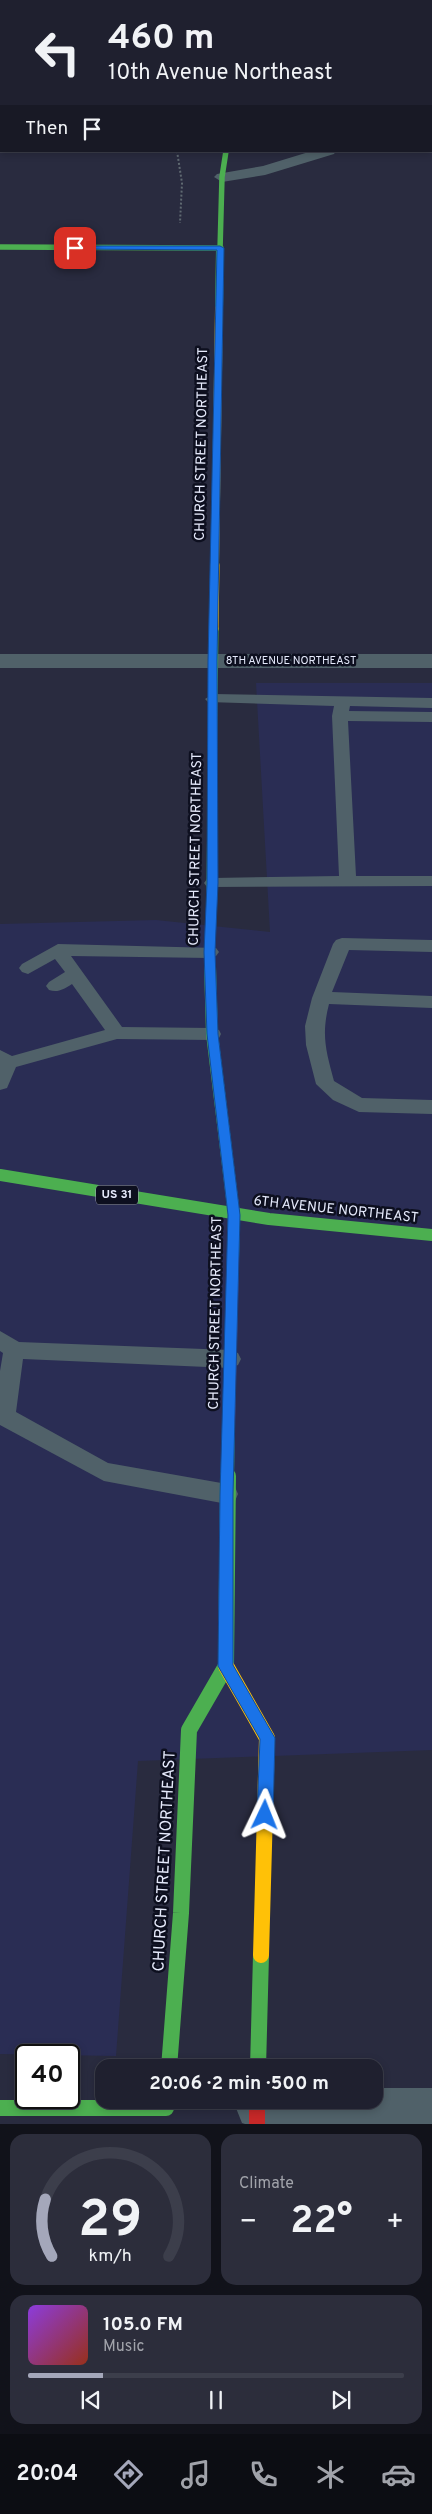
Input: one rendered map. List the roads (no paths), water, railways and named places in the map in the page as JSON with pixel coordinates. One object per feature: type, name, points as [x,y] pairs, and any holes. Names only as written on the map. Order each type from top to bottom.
[{"type":"street","name":"CHURCH STREET NORTHEAST","points":[[169,2059],[180,1913],[189,1730],[226,1666],[226,1494],[234,1215],[212,1034],[210,952],[213,883],[212,661],[220,248],[222,177],[226,152]]},
{"type":"street","points":[[222,177],[265,170],[326,152]]},
{"type":"street","points":[[0,247],[220,248]]},
{"type":"street","name":"8TH AVENUE NORTHEAST","points":[[0,661],[432,661]]},
{"type":"street","name":"6TH AVENUE NORTHEAST","points":[[0,1175],[234,1215],[432,1235]]},
{"type":"street","points":[[226,1666],[268,1738],[258,2059]]},
{"type":"street","points":[[0,2108],[95,2106]]},
{"type":"street","points":[[166,2124],[167,2109]]},
{"type":"street","points":[[257,2111],[432,2109]]},
{"type":"lane","points":[[213,698],[432,717]]},
{"type":"lane","points":[[342,708],[432,703]]},
{"type":"lane","points":[[342,708],[348,882]]},
{"type":"lane","points":[[213,883],[432,881]]},
{"type":"lane","points":[[432,946],[342,944],[321,998],[314,1026],[315,1045],[325,1084],[340,1095],[359,1105],[432,1107]]},
{"type":"lane","points":[[58,950],[117,1033]]},
{"type":"lane","points":[[28,968],[58,950],[210,952]]},
{"type":"lane","points":[[55,986],[75,974]]},
{"type":"lane","points":[[321,998],[432,1002]]},
{"type":"lane","points":[[0,1083],[5,1059],[117,1033],[212,1034]]},
{"type":"lane","points":[[226,1494],[104,1472],[2,1416],[7,1344],[230,1360]]}]
